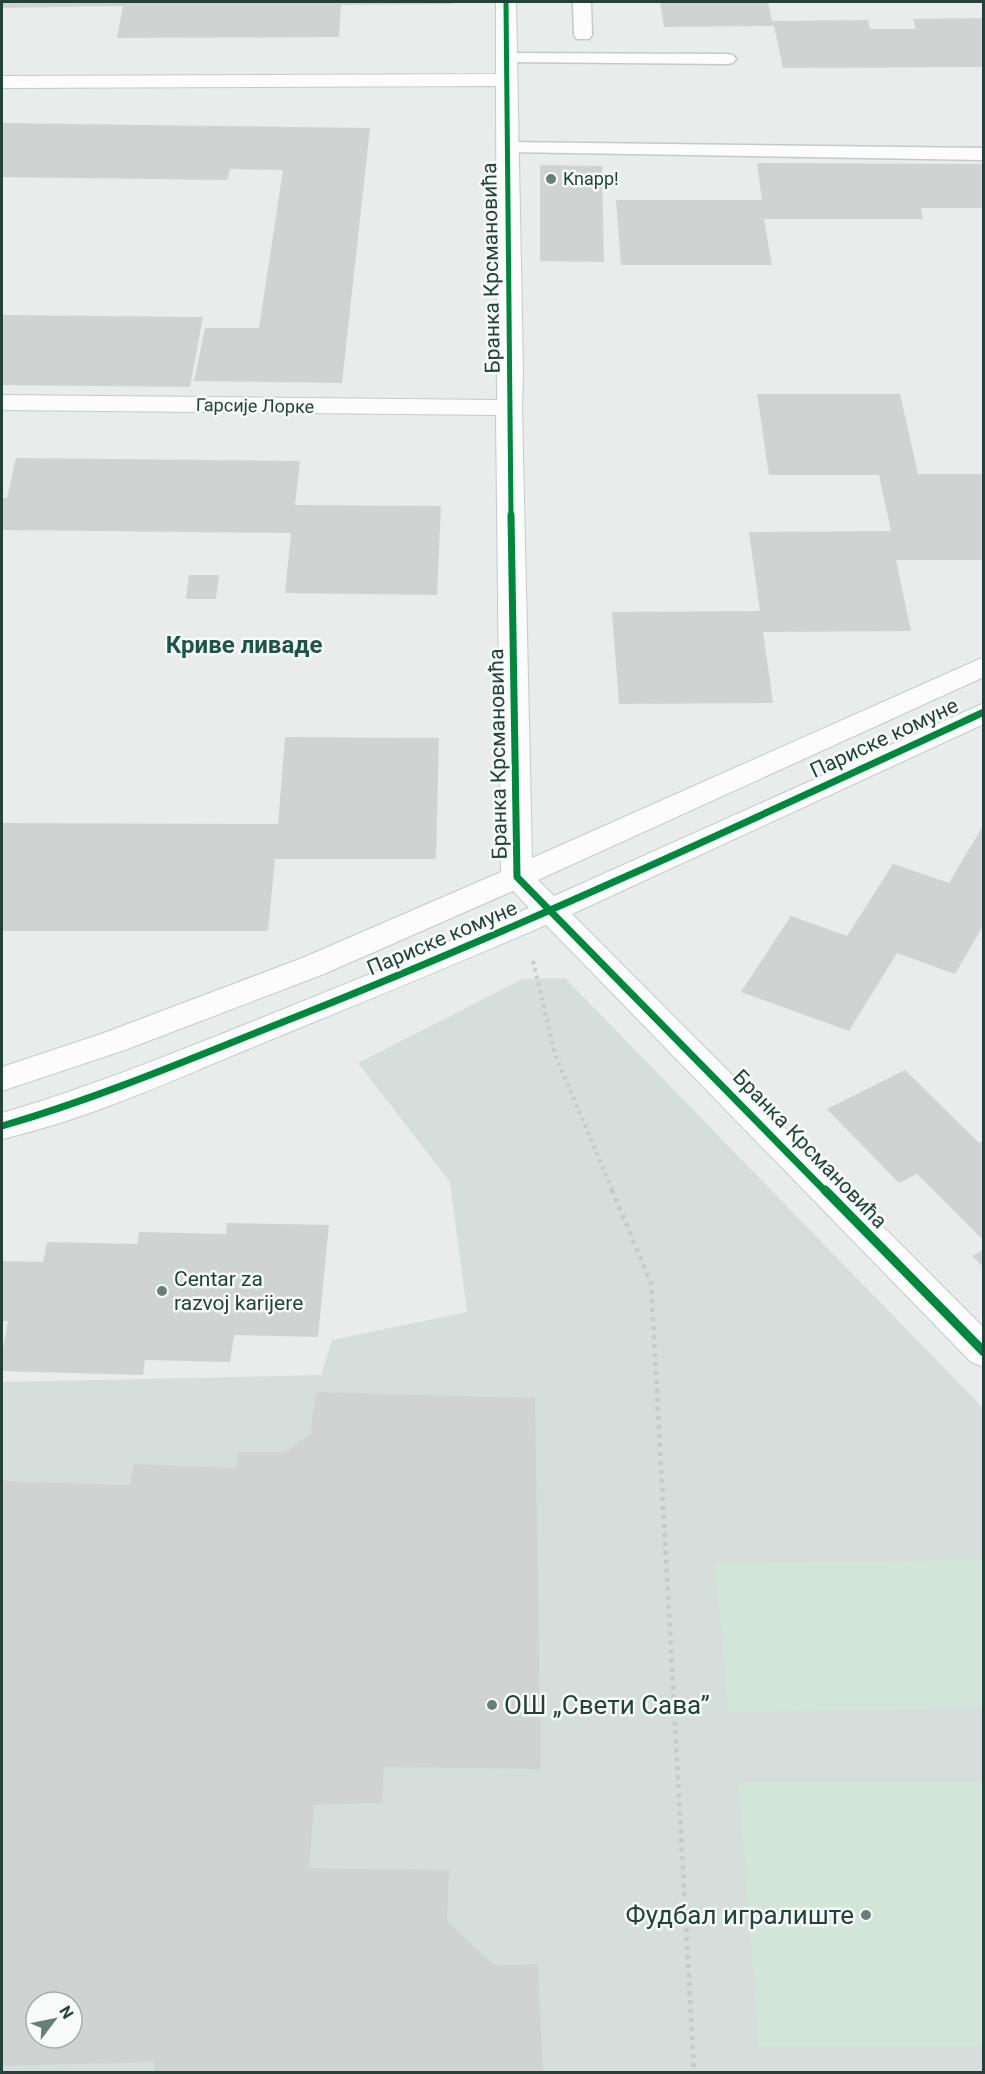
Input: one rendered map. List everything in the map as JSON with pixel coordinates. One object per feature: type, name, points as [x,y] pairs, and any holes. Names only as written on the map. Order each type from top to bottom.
[{"type":"street","name":"Бранка Крсмановића","points":[[506,2],[511,371],[509,408],[518,877],[984,1352]]},
{"type":"street","points":[[2,82],[507,69]]},
{"type":"street","name":"Гарсије Лорке","points":[[2,403],[509,408]]},
{"type":"street","name":"Париске комуне","points":[[2,1078],[114,1042],[302,970],[518,877],[984,666]]},
{"type":"street","name":"Париске комуне","points":[[2,1126],[129,1083],[332,1004],[552,911],[984,711]]},
{"type":"lane","points":[[582,2],[583,35]]},
{"type":"lane","points":[[507,69],[727,59]]},
{"type":"lane","points":[[508,148],[984,154]]},
{"type":"path","points":[[533,961],[555,1054],[651,1283],[694,2073]]},
{"type":"shaded area","name":"ОШ „Свети Сава”","points":[[565,978],[983,1408],[983,2072],[2,2072],[2,1382],[321,1375],[332,1340],[467,1312],[450,1182],[358,1063],[523,979]]},
{"type":"green space","points":[[983,1560],[983,1708],[729,1712],[715,1564]]},
{"type":"green space","name":"Фудбал игралиште","points":[[739,1783],[983,1783],[983,2047],[759,2047]]},
{"type":"building","points":[[2,2],[453,2],[453,4],[341,5],[339,37],[117,38],[123,6],[2,8]]},
{"type":"building","points":[[660,2],[768,2],[772,21],[868,20],[870,29],[916,29],[913,19],[984,18],[984,67],[783,68],[774,26],[664,27]]},
{"type":"building","points":[[2,123],[370,128],[342,383],[194,381],[205,328],[259,328],[283,170],[230,169],[227,180],[2,177]]},
{"type":"building","points":[[757,163],[984,164],[984,208],[921,208],[923,219],[764,219],[772,265],[621,265],[616,200],[762,200]]},
{"type":"building","points":[[540,165],[602,166],[604,262],[540,261]]},
{"type":"building","points":[[2,315],[203,317],[190,387],[2,385]]},
{"type":"building","points":[[757,394],[900,394],[918,474],[984,474],[984,560],[896,560],[911,631],[763,632],[773,703],[619,704],[612,612],[760,611],[749,532],[891,531],[879,475],[769,475]]},
{"type":"building","points":[[16,458],[300,461],[295,505],[441,506],[437,595],[285,593],[291,533],[2,530],[2,498],[7,498]]},
{"type":"building","points":[[189,575],[219,575],[216,599],[186,599]]},
{"type":"building","points":[[285,737],[439,738],[436,859],[275,859],[268,931],[2,931],[2,823],[278,824]]},
{"type":"building","points":[[984,824],[984,924],[955,974],[897,953],[849,1031],[741,992],[791,916],[847,936],[893,864],[949,883]]},
{"type":"building","points":[[905,1070],[979,1143],[984,1140],[984,1241],[917,1174],[899,1183],[827,1109]]},
{"type":"building","name":"Centar za razvoj karijere","points":[[227,1223],[329,1225],[318,1337],[234,1335],[230,1362],[145,1360],[143,1375],[2,1371],[2,1354],[8,1321],[2,1321],[2,1261],[43,1262],[47,1242],[137,1244],[139,1232],[226,1234]]},
{"type":"building","points":[[984,1250],[984,1268],[972,1256]]},
{"type":"building","points":[[316,1392],[535,1398],[541,1769],[384,1767],[382,1803],[314,1805],[309,1868],[449,1870],[447,1921],[494,1965],[538,1964],[543,2072],[154,2072],[155,2062],[2,2066],[2,1481],[130,1485],[134,1464],[236,1468],[238,1452],[285,1452],[310,1434]]},
{"type":"cycle path","points":[[506,2],[511,371],[509,408],[517,877],[984,1352]]},
{"type":"cycle path","points":[[2,1126],[71,1105],[139,1080],[453,953],[631,875],[984,712]]},
{"type":"place","name":"Knapp!","points":[[551,179]]},
{"type":"place","name":"Centar za razvoj karijere","points":[[162,1291]]},
{"type":"place","name":"ОШ „Свети Сава”","points":[[492,1705]]},
{"type":"place","name":"Фудбал игралиште","points":[[866,1915]]},
{"type":"district","name":"Криве ливаде","points":[[244,645]]}]
